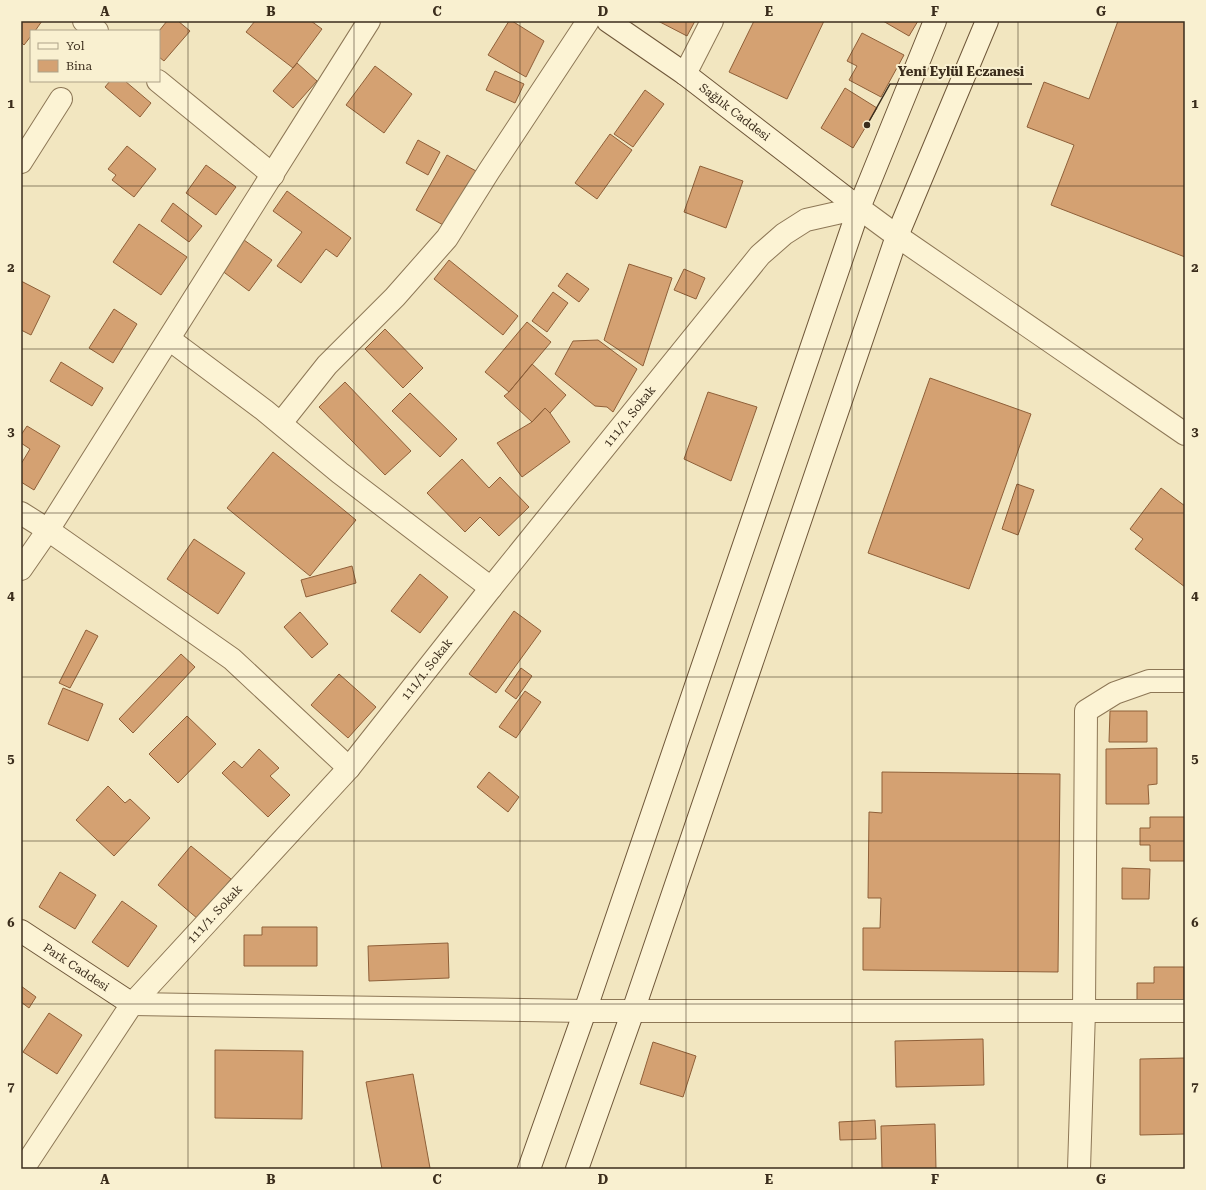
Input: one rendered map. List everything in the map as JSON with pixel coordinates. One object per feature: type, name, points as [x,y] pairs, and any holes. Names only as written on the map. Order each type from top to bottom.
[{"type":"street","points":[[84,21],[96,30]]},
{"type":"street","points":[[21,569],[48,530],[369,21]]},
{"type":"street","points":[[281,423],[327,365],[395,297],[447,238],[489,171],[588,21]]},
{"type":"street","name":"Sağlık Caddesi","points":[[608,21],[685,74],[897,236],[1185,434]]},
{"type":"street","points":[[685,74],[712,21]]},
{"type":"street","points":[[530,1169],[859,208],[935,21]]},
{"type":"street","points":[[577,1169],[633,1011],[897,236],[987,21]]},
{"type":"street","points":[[159,82],[273,175]]},
{"type":"street","points":[[21,162],[61,99]]},
{"type":"street","name":"111/1. Sokak","points":[[23,1169],[132,1004],[349,768],[491,588],[760,255],[784,234],[806,220],[859,208]]},
{"type":"street","points":[[169,338],[281,423],[340,473],[491,588]]},
{"type":"street","points":[[21,513],[48,530],[232,659],[349,768]]},
{"type":"street","points":[[1080,1169],[1084,1011],[1086,712],[1115,693],[1149,681],[1185,682]]},
{"type":"street","name":"Park Caddesi","points":[[21,931],[132,1004]]},
{"type":"street","points":[[132,1004],[585,1011],[1185,1011]]},
{"type":"building","points":[[21,21],[42,21],[36,30],[30,30],[30,37],[24,45],[21,42]]},
{"type":"building","points":[[167,21],[178,21],[190,31],[164,61],[160,58],[160,30]]},
{"type":"building","points":[[255,21],[311,21],[322,29],[293,68],[246,32]]},
{"type":"building","points":[[509,21],[512,21],[544,41],[526,77],[488,55]]},
{"type":"building","points":[[658,21],[695,21],[687,36]]},
{"type":"building","points":[[754,21],[824,21],[787,99],[729,72]]},
{"type":"building","points":[[883,21],[918,21],[909,36]]},
{"type":"building","points":[[1118,21],[1185,21],[1185,257],[1051,205],[1074,145],[1027,127],[1044,82],[1089,99]]},
{"type":"building","points":[[862,33],[904,55],[881,97],[849,80],[857,66],[847,61]]},
{"type":"building","points":[[297,63],[317,81],[293,108],[273,91]]},
{"type":"building","points":[[375,66],[412,94],[384,133],[346,105]]},
{"type":"building","points":[[495,71],[524,84],[515,103],[486,90]]},
{"type":"building","points":[[109,82],[126,82],[151,103],[140,117],[105,87]]},
{"type":"building","points":[[845,88],[877,108],[853,148],[821,128]]},
{"type":"building","points":[[645,90],[664,104],[633,147],[614,134]]},
{"type":"building","points":[[610,134],[632,150],[597,199],[575,183]]},
{"type":"building","points":[[418,140],[440,152],[428,175],[406,163]]},
{"type":"building","points":[[127,146],[156,169],[134,197],[112,180],[116,175],[108,169]]},
{"type":"building","points":[[447,155],[476,171],[445,226],[416,210]]},
{"type":"building","points":[[206,165],[236,187],[216,215],[186,193]]},
{"type":"building","points":[[700,166],[743,181],[726,228],[684,212]]},
{"type":"building","points":[[287,191],[351,238],[337,257],[326,249],[301,283],[277,266],[302,232],[273,211]]},
{"type":"building","points":[[173,203],[202,226],[189,242],[161,221]]},
{"type":"building","points":[[139,224],[187,257],[161,295],[113,262]]},
{"type":"building","points":[[244,240],[272,260],[249,291],[221,270]]},
{"type":"building","points":[[449,260],[518,316],[503,335],[434,279]]},
{"type":"building","points":[[629,264],[672,278],[643,366],[604,340]]},
{"type":"building","points":[[684,269],[705,278],[696,299],[674,290]]},
{"type":"building","points":[[567,273],[589,289],[579,302],[558,286]]},
{"type":"building","points":[[21,281],[50,296],[31,335],[21,330]]},
{"type":"building","points":[[553,292],[568,303],[547,332],[532,321]]},
{"type":"building","points":[[114,309],[137,324],[113,363],[89,348]]},
{"type":"building","points":[[527,322],[551,342],[509,392],[485,372]]},
{"type":"building","points":[[385,329],[423,368],[403,388],[365,349]]},
{"type":"building","points":[[598,340],[637,369],[613,412],[607,407],[595,406],[555,374],[573,341]]},
{"type":"building","points":[[61,362],[103,388],[92,406],[50,381]]},
{"type":"building","points":[[532,364],[566,395],[550,413],[545,408],[532,422],[504,396]]},
{"type":"building","points":[[930,378],[1031,414],[969,589],[868,553]]},
{"type":"building","points":[[345,382],[411,451],[385,475],[319,407]]},
{"type":"building","points":[[708,392],[757,407],[731,481],[684,459]]},
{"type":"building","points":[[410,393],[457,439],[440,457],[392,411]]},
{"type":"building","points":[[545,408],[570,442],[522,477],[497,443],[532,422]]},
{"type":"building","points":[[27,426],[60,446],[34,490],[21,482],[21,464],[30,449],[21,443],[21,435]]},
{"type":"building","points":[[273,452],[356,520],[310,576],[227,508]]},
{"type":"building","points":[[462,459],[489,488],[500,477],[529,507],[499,536],[480,517],[465,532],[427,493]]},
{"type":"building","points":[[1017,484],[1034,490],[1018,535],[1002,529]]},
{"type":"building","points":[[1161,488],[1185,506],[1185,587],[1135,549],[1143,539],[1130,529]]},
{"type":"building","points":[[194,539],[245,573],[218,614],[167,579]]},
{"type":"building","points":[[352,566],[356,583],[306,597],[301,580]]},
{"type":"building","points":[[420,574],[448,597],[420,633],[391,611]]},
{"type":"building","points":[[514,611],[541,631],[496,693],[469,674]]},
{"type":"building","points":[[300,612],[328,644],[312,658],[284,627]]},
{"type":"building","points":[[86,630],[98,636],[70,688],[59,683]]},
{"type":"building","points":[[181,654],[195,667],[133,733],[119,719]]},
{"type":"building","points":[[521,668],[532,676],[516,699],[505,691]]},
{"type":"building","points":[[339,674],[376,707],[348,738],[311,705]]},
{"type":"building","points":[[63,688],[103,704],[88,741],[48,724]]},
{"type":"building","points":[[525,691],[541,702],[516,738],[499,727]]},
{"type":"building","points":[[1110,711],[1147,711],[1147,742],[1109,742]]},
{"type":"building","points":[[187,716],[216,744],[178,783],[149,754]]},
{"type":"building","points":[[1157,748],[1157,784],[1148,785],[1149,804],[1106,804],[1106,749]]},
{"type":"building","points":[[259,749],[279,768],[270,776],[290,795],[268,817],[222,773],[234,761],[242,768]]},
{"type":"building","points":[[489,772],[519,797],[508,812],[477,787]]},
{"type":"building","points":[[882,772],[1060,774],[1058,972],[863,970],[863,928],[880,928],[881,898],[868,898],[869,812],[882,813]]},
{"type":"building","points":[[108,786],[125,803],[130,799],[150,818],[114,856],[76,820]]},
{"type":"building","points":[[1150,817],[1185,817],[1185,861],[1150,861],[1150,845],[1140,845],[1140,828],[1150,828]]},
{"type":"building","points":[[191,846],[231,879],[198,919],[158,885]]},
{"type":"building","points":[[1122,868],[1150,869],[1149,899],[1122,899]]},
{"type":"building","points":[[60,872],[96,895],[75,929],[39,907]]},
{"type":"building","points":[[122,901],[157,926],[128,967],[92,942]]},
{"type":"building","points":[[262,927],[317,927],[317,966],[244,966],[244,935],[262,935]]},
{"type":"building","points":[[448,943],[449,978],[369,981],[368,946]]},
{"type":"building","points":[[1154,967],[1184,967],[1184,1003],[1137,1003],[1137,983],[1154,983]]},
{"type":"building","points":[[21,986],[36,997],[29,1008],[21,1002]]},
{"type":"building","points":[[49,1013],[82,1035],[57,1074],[23,1052]]},
{"type":"building","points":[[983,1039],[984,1085],[896,1087],[895,1041]]},
{"type":"building","points":[[653,1042],[696,1056],[683,1097],[640,1084]]},
{"type":"building","points":[[215,1050],[303,1051],[302,1119],[215,1118]]},
{"type":"building","points":[[1185,1058],[1185,1134],[1140,1135],[1140,1059]]},
{"type":"building","points":[[413,1074],[430,1168],[382,1169],[366,1082]]},
{"type":"building","points":[[875,1120],[876,1139],[840,1140],[839,1122]]},
{"type":"building","points":[[935,1124],[936,1169],[882,1169],[881,1126]]},
{"type":"place","name":"Yeni Eylül Eczanesi","points":[[867,125]]}]
